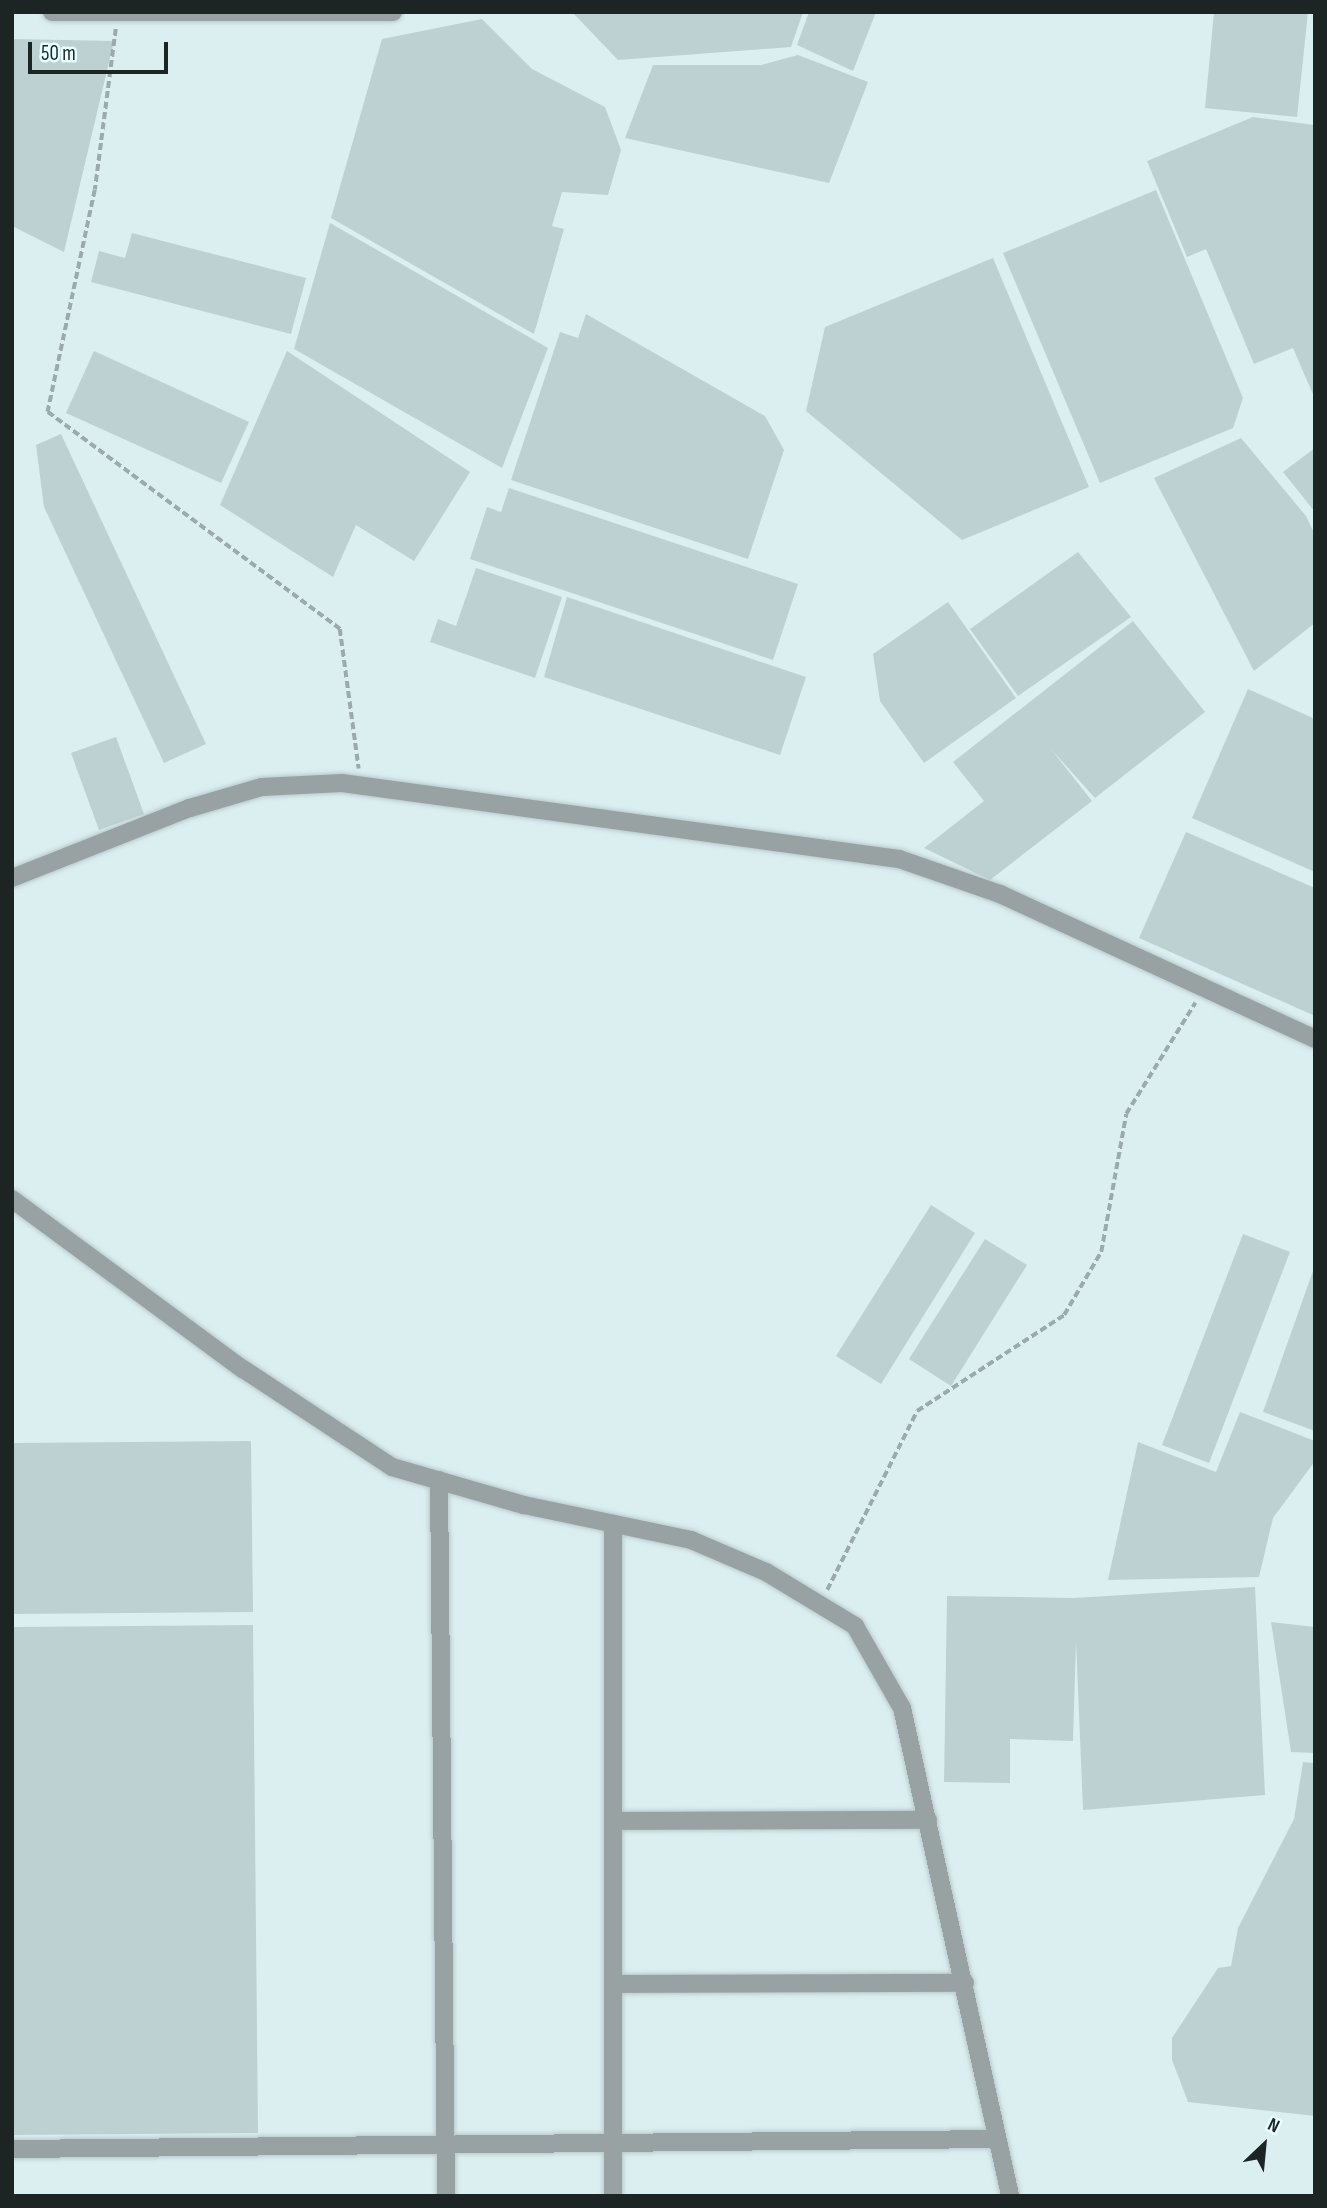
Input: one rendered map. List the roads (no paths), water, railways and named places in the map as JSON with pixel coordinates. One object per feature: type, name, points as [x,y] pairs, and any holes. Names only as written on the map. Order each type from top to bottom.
[{"type":"street","points":[[52,12],[393,12]]},
{"type":"street","points":[[12,878],[190,808],[262,788],[362,786],[899,859],[1000,894],[1315,1039]]},
{"type":"street","points":[[12,1199],[254,1377],[392,1466],[613,1524],[691,1541],[766,1572],[855,1626],[902,1708],[1010,2196]]},
{"type":"street","points":[[439,1480],[446,2196]]},
{"type":"street","points":[[613,1524],[613,2196]]},
{"type":"street","points":[[613,1821],[928,1820]]},
{"type":"street","points":[[613,1984],[965,1983]]},
{"type":"street","points":[[12,2149],[997,2138]]}]
